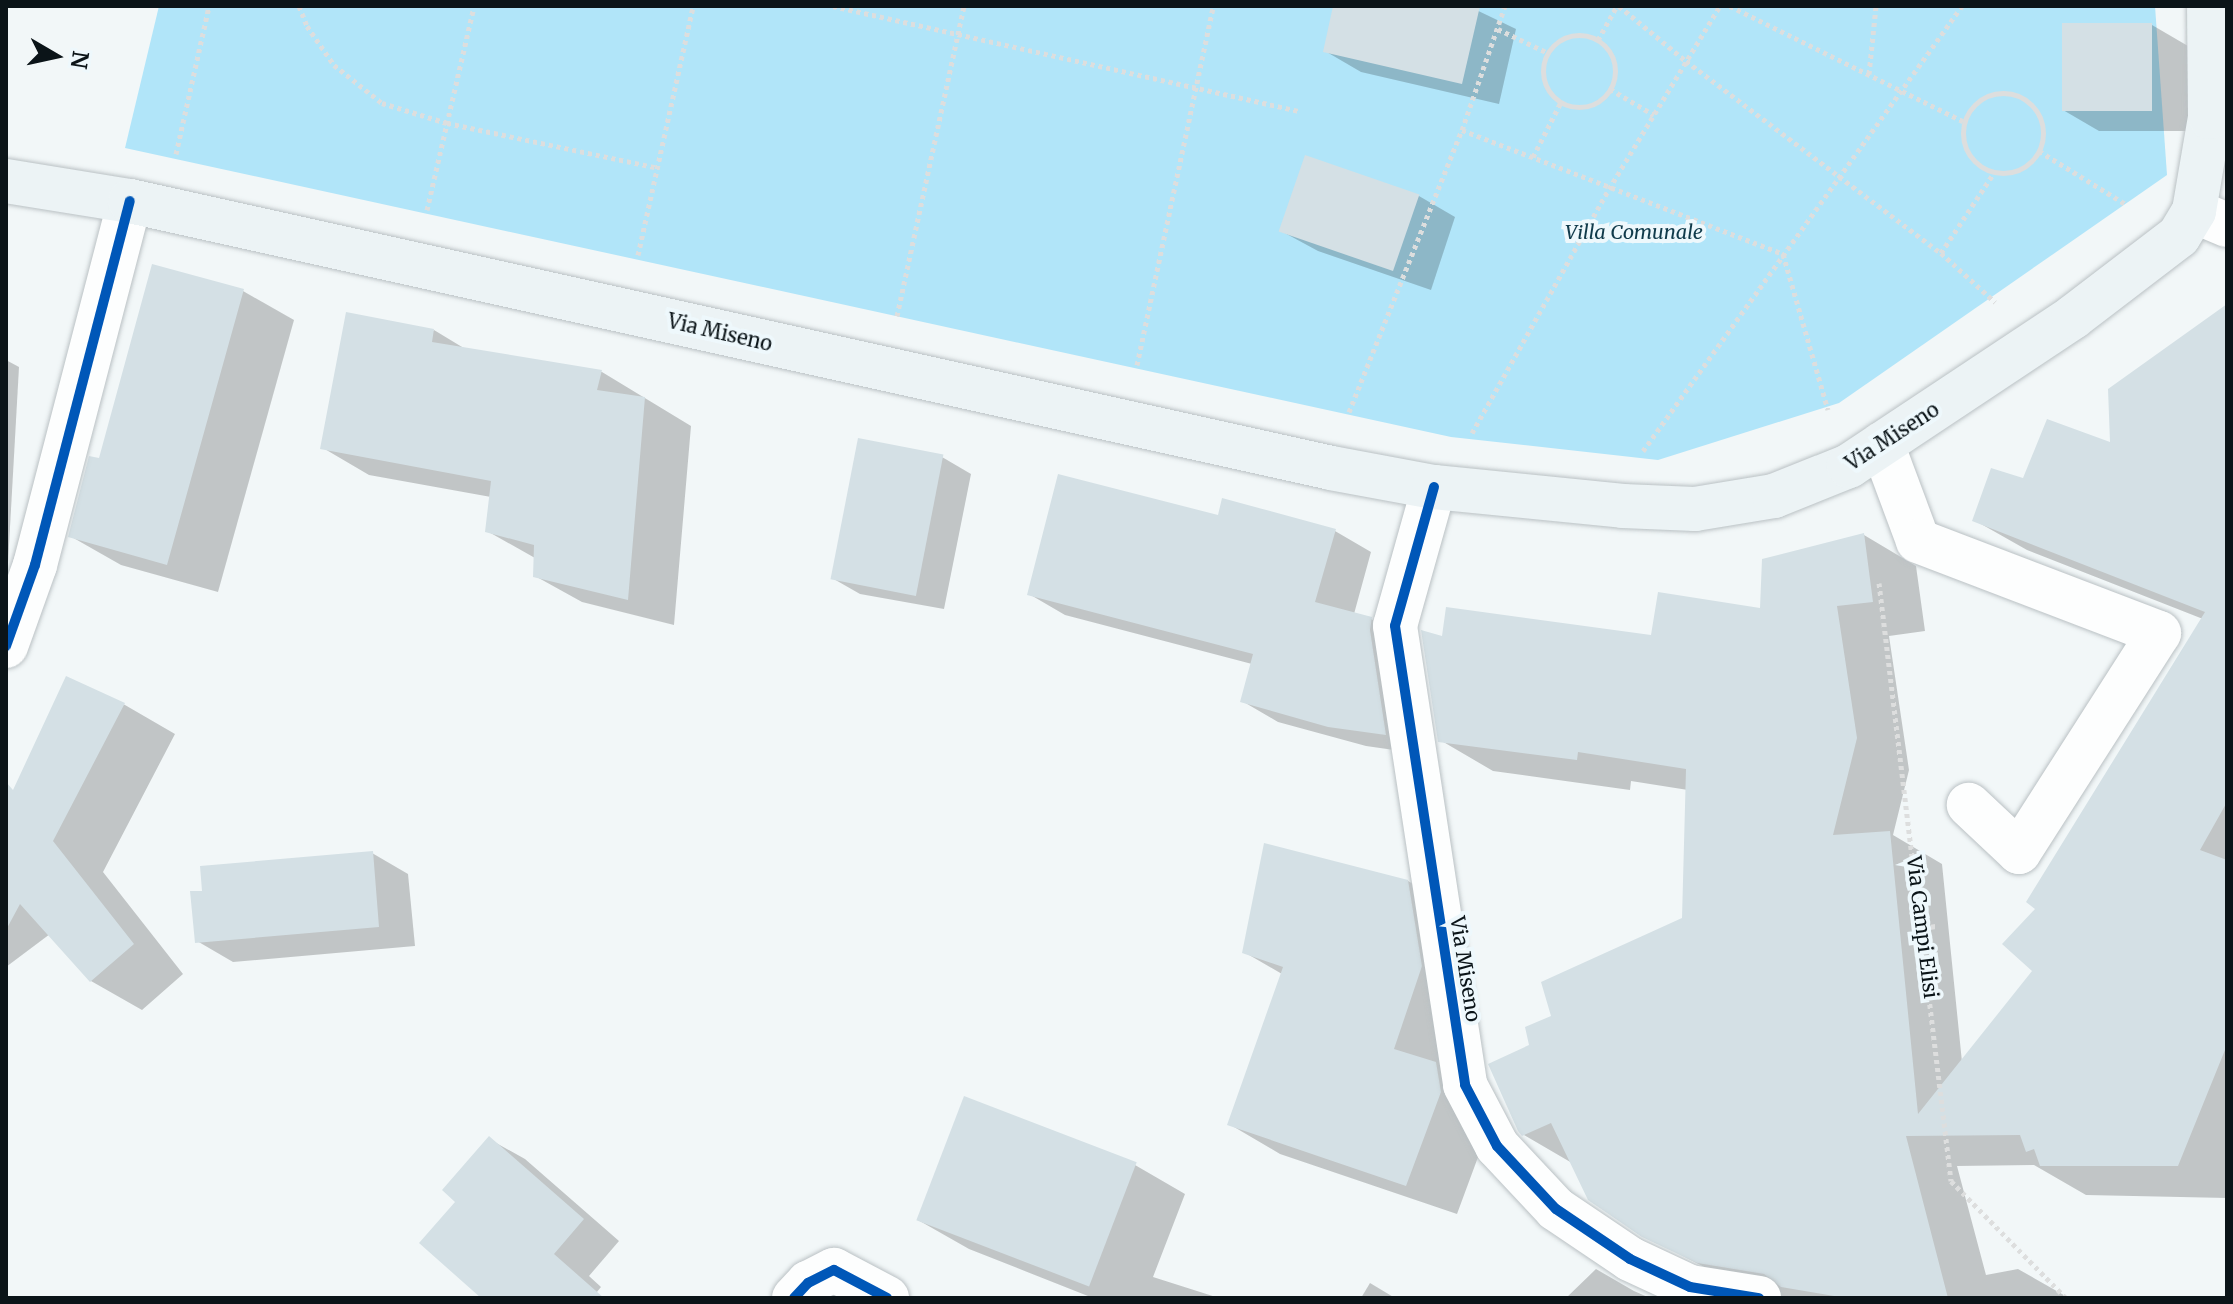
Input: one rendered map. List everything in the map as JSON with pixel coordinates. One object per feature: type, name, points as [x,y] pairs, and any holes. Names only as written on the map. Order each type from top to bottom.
[{"type":"main road","points":[[2200,224],[2210,117],[2211,10]]},
{"type":"main road","name":"Via Miseno","points":[[6,181],[130,201],[1300,461],[1434,487],[1623,506],[1695,509],[1774,496],[1849,466],[2073,317],[2200,224]]},
{"type":"street","points":[[6,646],[20,567],[130,201]]},
{"type":"street","points":[[1882,444],[1918,541],[2159,633],[2019,852],[1969,805]]},
{"type":"street","name":"Via Miseno","points":[[1434,487],[1395,626],[1465,1085],[1497,1146],[1556,1209],[1630,1259],[1690,1287],[1759,1298]]},
{"type":"street","points":[[794,1298],[808,1283],[834,1270],[887,1298]]},
{"type":"path","points":[[176,155],[209,6]]},
{"type":"path","points":[[299,6],[307,26],[334,65],[382,103],[447,123],[658,168]]},
{"type":"path","points":[[425,223],[474,6]]},
{"type":"path","points":[[638,256],[693,6]]},
{"type":"path","points":[[833,6],[1299,111]]},
{"type":"path","points":[[894,328],[964,6]]},
{"type":"path","points":[[1134,378],[1213,6]]},
{"type":"path","points":[[1348,415],[1462,130],[1505,6]]},
{"type":"path","points":[[1598,40],[1618,6],[1941,253],[1998,304]]},
{"type":"path","points":[[1465,444],[1609,189],[1720,6]]},
{"type":"path","points":[[1730,6],[1963,121]]},
{"type":"path","points":[[1869,74],[1876,6]]},
{"type":"path","points":[[1639,455],[1962,6]]},
{"type":"path","points":[[1498,29],[1548,53]]},
{"type":"path","points":[[1587,35],[1598,40],[1613,56],[1615,78],[1610,89],[1592,105],[1579,107],[1561,102],[1548,89],[1544,77],[1548,53],[1565,38],[1587,35]]},
{"type":"path","points":[[1610,89],[1654,115]]},
{"type":"path","points":[[1991,93],[2017,95],[2038,113],[2043,139],[2039,151],[2020,169],[1994,173],[1972,159],[1965,147],[1963,121],[1979,100],[1991,93]]},
{"type":"path","points":[[1533,157],[1561,102]]},
{"type":"path","points":[[1462,130],[1783,254]]},
{"type":"path","points":[[2039,151],[2200,224]]},
{"type":"path","points":[[1941,253],[1994,173]]},
{"type":"path","points":[[1783,254],[1832,425]]},
{"type":"path","points":[[1923,928],[1936,926]]},
{"type":"green space","name":"Villa Comunale","points":[[159,6],[2155,6],[2167,175],[1839,403],[1658,460],[1451,437],[125,148]]},
{"type":"building","points":[[1333,6],[1480,6],[1462,84],[1323,52]]},
{"type":"building","points":[[2062,23],[2152,23],[2152,111],[2062,111]]},
{"type":"building","points":[[1305,155],[1419,194],[1393,271],[1279,232]]},
{"type":"building","points":[[152,264],[244,289],[167,565],[68,537],[89,456],[99,458]]},
{"type":"building","points":[[2227,304],[2227,802],[2200,850],[2227,860],[2227,1045],[2178,1166],[2040,1166],[2034,1149],[2026,1152],[2020,1135],[1906,1136],[1948,1298],[1846,1298],[1781,1287],[1764,1274],[1697,1263],[1642,1237],[1588,1200],[1551,1123],[1522,1136],[1488,1064],[1529,1045],[1525,1027],[1551,1016],[1541,982],[1682,918],[1686,769],[1578,752],[1577,760],[1438,742],[1421,630],[1442,636],[1446,607],[1651,635],[1658,592],[1760,608],[1762,559],[1864,533],[1873,602],[1837,606],[1857,738],[1833,835],[1890,831],[1918,1114],[2032,971],[2002,944],[2035,909],[2026,902],[2205,612],[1972,521],[1991,468],[2023,478],[2047,419],[2110,442],[2108,389]]},
{"type":"building","points":[[346,312],[434,329],[432,342],[602,370],[597,390],[645,397],[628,600],[533,577],[534,545],[485,532],[491,481],[320,449]]},
{"type":"building","points":[[858,438],[943,455],[916,596],[831,579]]},
{"type":"building","points":[[1058,474],[1218,515],[1222,498],[1336,529],[1315,602],[1372,617],[1370,630],[1386,735],[1328,727],[1240,702],[1253,654],[1027,595]]},
{"type":"building","points":[[66,676],[125,703],[53,841],[134,944],[90,982],[20,904],[6,930],[6,782],[13,790]]},
{"type":"building","points":[[1264,843],[1408,880],[1422,966],[1394,1049],[1436,1062],[1441,1092],[1406,1186],[1227,1125],[1283,967],[1242,953]]},
{"type":"building","points":[[373,851],[379,927],[195,943],[190,891],[202,891],[200,866]]},
{"type":"building","points":[[964,1096],[1137,1162],[1089,1286],[916,1220]]},
{"type":"building","points":[[489,1136],[584,1219],[554,1254],[604,1298],[481,1298],[419,1243],[455,1202],[442,1190]]},
{"type":"cycle path","points":[[6,646],[35,565],[130,201]]},
{"type":"cycle path","points":[[1434,487],[1395,626],[1465,1085],[1497,1146],[1556,1209],[1630,1259],[1690,1287],[1759,1298]]},
{"type":"cycle path","points":[[794,1298],[808,1283],[834,1270],[887,1298]]}]
